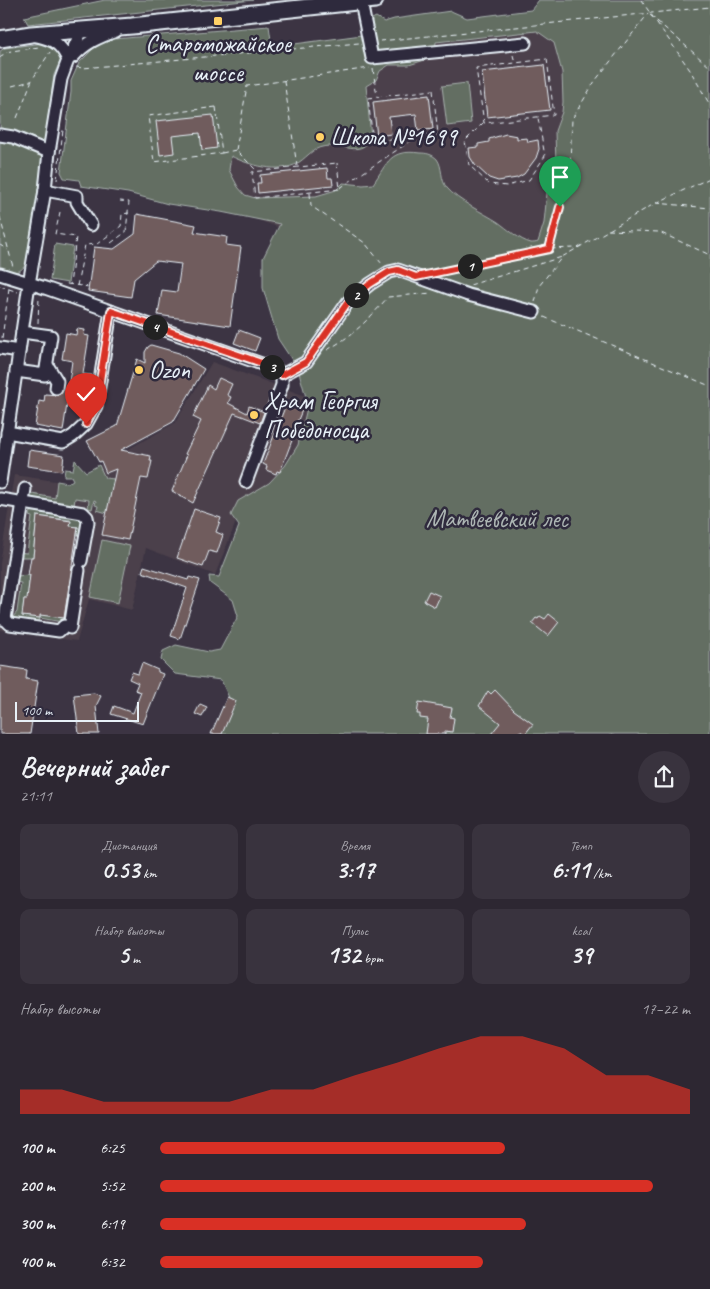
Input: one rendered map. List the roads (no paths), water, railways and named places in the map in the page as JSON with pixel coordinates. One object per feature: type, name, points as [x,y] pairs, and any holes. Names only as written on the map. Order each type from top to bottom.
[{"type":"main road","points":[[0,39],[31,34],[132,26],[368,1]]},
{"type":"street","points":[[368,1],[368,42],[372,58],[524,43]]},
{"type":"street","points":[[69,65],[86,44],[94,39],[132,26]]},
{"type":"street","points":[[0,482],[45,190],[49,152],[69,65],[82,30]]},
{"type":"street","points":[[31,34],[55,41],[62,47],[69,65]]},
{"type":"street","points":[[0,135],[13,137],[49,152]]},
{"type":"street","points":[[45,190],[77,196],[77,202],[91,225]]},
{"type":"street","points":[[282,375],[306,362],[348,302],[370,284],[389,272],[398,270],[502,305],[534,312]]},
{"type":"street","points":[[0,274],[276,368],[282,375],[282,385],[246,482]]},
{"type":"street","points":[[7,435],[63,442],[86,424],[96,406],[111,311]]},
{"type":"street","points":[[16,371],[45,375],[47,365],[51,336],[22,332]]},
{"type":"street","points":[[0,348],[19,351]]},
{"type":"street","points":[[47,365],[57,381],[56,388]]},
{"type":"street","points":[[7,435],[68,446]]},
{"type":"street","points":[[0,499],[22,504],[83,514],[87,516],[88,522],[70,628],[64,626],[59,631],[10,624],[3,619],[22,504],[24,489]]},
{"type":"place","name":"Староможайское шоссе","points":[[218,21]]},
{"type":"place","name":"Школа №1699","points":[[320,137]]},
{"type":"place","name":"Ozon","points":[[139,370]]},
{"type":"place","name":"Храм Георгия Победоносца","points":[[254,415]]},
{"type":"park label","name":"Матвеевский лес","points":[[497,519]]}]
